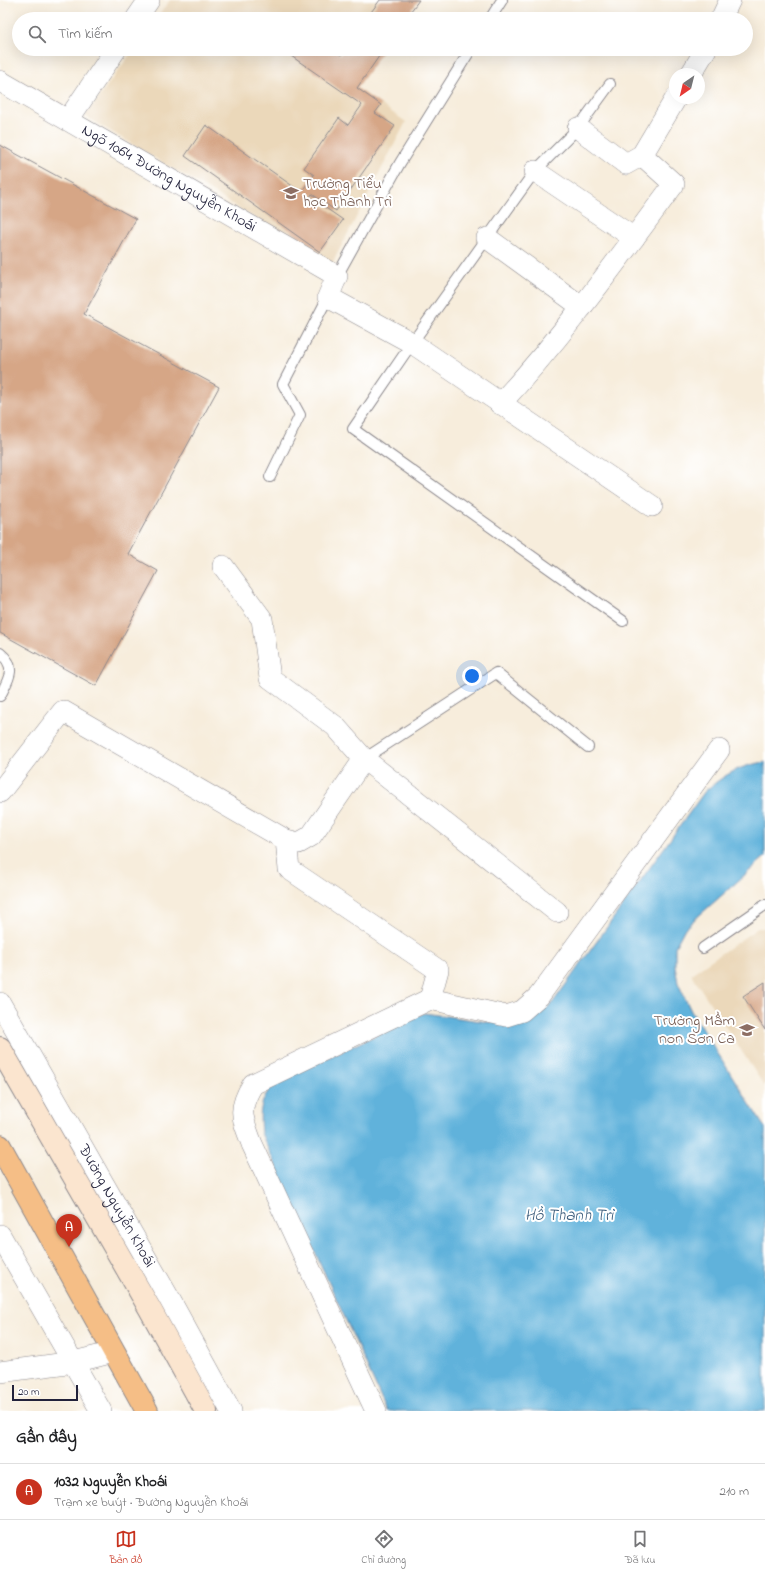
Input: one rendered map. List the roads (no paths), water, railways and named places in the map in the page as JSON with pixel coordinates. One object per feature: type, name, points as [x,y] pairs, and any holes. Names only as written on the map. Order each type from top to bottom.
[{"type":"main road","points":[[0,1146],[147,1411]]},
{"type":"street","points":[[141,12],[149,0]]},
{"type":"street","points":[[724,12],[730,0]]},
{"type":"street","points":[[68,120],[111,56]]},
{"type":"street","points":[[695,68],[702,56]]},
{"type":"street","name":"Ngõ 1064 Đường Nguyễn Khoái","points":[[0,81],[337,276]]},
{"type":"street","points":[[578,128],[626,164],[642,155],[672,104]]},
{"type":"street","points":[[500,404],[535,367],[582,308],[674,184],[642,155]]},
{"type":"street","points":[[535,171],[634,238]]},
{"type":"street","points":[[487,238],[582,308]]},
{"type":"street","points":[[337,276],[328,297],[412,343],[652,506]]},
{"type":"street","points":[[223,566],[262,619],[270,678],[335,726],[364,759],[557,912]]},
{"type":"street","points":[[0,792],[63,711],[286,840],[299,843],[311,836],[364,759]]},
{"type":"street","points":[[376,1411],[252,1144],[243,1118],[243,1100],[253,1084],[430,999],[506,1016],[522,1011],[539,996],[719,750]]},
{"type":"street","points":[[286,840],[289,869],[438,970],[430,999]]},
{"type":"street","name":"Đường Nguyễn Khoái","points":[[0,1003],[165,1291],[231,1411]]},
{"type":"street","name":"Đường Nguyễn Khoái","points":[[0,1048],[146,1302],[206,1411]]},
{"type":"street","points":[[0,1235],[101,1411]]},
{"type":"street","points":[[0,1372],[74,1362],[114,1352]]},
{"type":"lane","points":[[494,12],[502,0]]},
{"type":"lane","points":[[337,276],[400,163],[468,56]]},
{"type":"lane","points":[[610,84],[578,128],[535,171],[412,343],[353,429],[623,621]]},
{"type":"lane","points":[[270,477],[300,415],[283,384],[328,297]]},
{"type":"lane","points":[[0,653],[8,660],[10,675],[0,696]]},
{"type":"lane","points":[[364,759],[496,673],[588,747]]},
{"type":"lane","points":[[703,948],[765,905]]},
{"type":"water","name":"Hồ Thanh Trì","points":[[765,762],[765,857],[685,928],[675,947],[675,966],[678,983],[691,1011],[765,1128],[765,1411],[387,1411],[261,1133],[260,1118],[263,1100],[266,1094],[275,1082],[424,1013],[488,1022],[521,1024],[551,1005],[705,791],[719,780],[740,768]]},
{"type":"place","name":"Trường Tiểu học Thanh Trì","points":[[291,193]]},
{"type":"place","name":"Trường Mầm non Sơn Ca","points":[[747,1030]]},
{"type":"place","name":"1032 Nguyễn Khoái","points":[[69,1247]]}]
